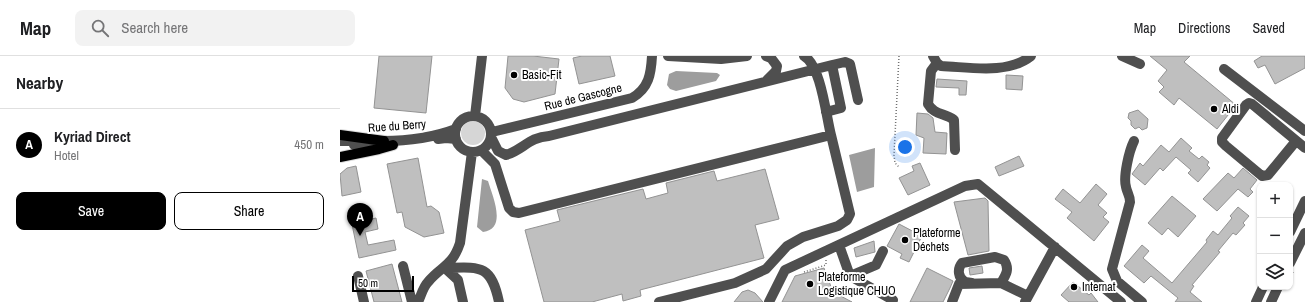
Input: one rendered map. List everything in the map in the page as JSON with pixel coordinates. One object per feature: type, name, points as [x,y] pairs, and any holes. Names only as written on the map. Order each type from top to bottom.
[{"type":"main road","points":[[340,136],[388,143]]},
{"type":"main road","points":[[340,157],[379,149],[388,143]]},
{"type":"street","points":[[475,116],[482,56]]},
{"type":"street","name":"Rue de Gascogne","points":[[492,134],[632,98],[647,84],[651,72],[652,56]]},
{"type":"street","points":[[668,56],[721,59],[747,56]]},
{"type":"street","points":[[765,81],[776,71],[777,66],[771,58],[766,56]]},
{"type":"street","points":[[659,302],[735,283],[766,269],[787,246],[803,237],[838,226],[847,220],[850,214],[815,70],[808,59],[804,56]]},
{"type":"street","points":[[955,150],[954,120],[937,113],[928,104],[931,71],[935,60],[941,66],[995,68],[1017,64],[1031,56]]},
{"type":"street","points":[[1122,56],[1140,64]]},
{"type":"street","points":[[831,135],[519,213],[513,212],[509,208],[495,164],[476,151],[462,148],[456,134],[462,120],[475,116],[484,119],[492,134],[498,151],[506,155],[525,143],[542,136],[550,136],[845,62],[850,64],[858,100]]},
{"type":"street","points":[[826,112],[841,108],[832,66]]},
{"type":"street","points":[[1224,69],[1305,131]]},
{"type":"street","points":[[1296,141],[1268,175],[1262,176],[1226,146],[1222,142],[1222,138],[1246,104],[1249,103],[1305,148]]},
{"type":"street","name":"Rue du Berry","points":[[340,142],[416,143],[446,138],[456,134]]},
{"type":"street","points":[[476,151],[486,147],[492,134]]},
{"type":"street","points":[[1134,141],[1129,150],[1125,182],[1126,189],[1130,195],[1130,202],[1112,269],[1117,281],[1142,302]]},
{"type":"street","name":"Rue du Berry","points":[[340,145],[388,143]]},
{"type":"street","points":[[418,302],[427,282],[445,268],[457,253],[460,244],[476,151]]},
{"type":"street","points":[[769,302],[785,270],[965,186],[978,184],[1121,302]]},
{"type":"street","points":[[1293,226],[1305,202]]},
{"type":"street","points":[[1293,257],[1305,233]]},
{"type":"street","points":[[839,245],[850,276],[893,300],[892,302]]},
{"type":"street","points":[[952,302],[959,284],[972,283],[1001,283],[1027,299],[1055,247]]},
{"type":"street","points":[[850,276],[876,265],[883,251]]},
{"type":"street","points":[[972,283],[965,282],[960,277],[959,269],[962,263],[995,257],[1004,260],[1008,267],[1001,283]]},
{"type":"street","points":[[403,266],[412,302]]},
{"type":"street","points":[[445,268],[470,267],[489,274],[493,279],[499,302]]},
{"type":"street","points":[[445,268],[458,280],[463,302]]},
{"type":"street","points":[[358,276],[364,302]]},
{"type":"street","points":[[1256,302],[1262,290]]},
{"type":"street","points":[[1271,302],[1277,290]]},
{"type":"path","points":[[899,56],[894,155],[895,163],[899,167]]},
{"type":"path","points":[[798,274],[826,265],[826,258]]},
{"type":"shaded area","points":[[676,71],[717,73],[720,75],[716,81],[676,91],[670,89],[667,85],[669,74]]},
{"type":"shaded area","points":[[473,121],[478,122],[484,128],[484,138],[478,144],[473,145],[468,144],[462,138],[461,133],[462,128],[468,122]]},
{"type":"shaded area","points":[[875,148],[874,187],[857,192],[849,155]]},
{"type":"shaded area","points":[[482,179],[488,181],[495,202],[497,218],[495,225],[491,230],[483,232],[477,227]]},
{"type":"building","points":[[379,56],[432,56],[426,113],[374,108]]},
{"type":"building","points":[[508,56],[533,56],[559,59],[555,94],[524,102],[513,99],[505,88]]},
{"type":"building","points":[[582,56],[610,56],[615,76],[579,84],[573,58]]},
{"type":"building","points":[[1150,56],[1190,56],[1184,62],[1236,105],[1217,129],[1179,98],[1174,105],[1159,92],[1164,87],[1158,81],[1167,70]]},
{"type":"building","points":[[1262,56],[1305,56],[1305,68],[1275,84],[1265,65],[1258,68],[1254,61]]},
{"type":"building","points":[[1006,75],[1023,76],[1022,90],[1006,89]]},
{"type":"building","points":[[937,79],[967,81],[966,95],[959,95],[959,88],[936,87]]},
{"type":"building","points":[[1138,110],[1148,119],[1147,128],[1142,130],[1139,127],[1135,129],[1131,125],[1131,121],[1128,118],[1129,113]]},
{"type":"building","points":[[917,113],[928,114],[933,118],[935,132],[947,133],[946,154],[923,153],[924,138],[916,135]]},
{"type":"building","points":[[1181,138],[1192,148],[1189,151],[1199,159],[1202,156],[1209,162],[1207,165],[1210,168],[1198,182],[1188,173],[1191,170],[1176,157],[1163,171],[1160,168],[1145,185],[1132,174],[1140,163],[1143,166],[1161,145],[1169,152]]},
{"type":"building","points":[[1019,156],[1024,166],[999,176],[995,167]]},
{"type":"building","points":[[418,158],[427,207],[431,206],[439,212],[444,233],[424,237],[405,227],[402,212],[397,213],[387,164]]},
{"type":"building","points":[[920,163],[930,185],[908,195],[899,178],[914,171],[912,166]]},
{"type":"building","points":[[356,166],[361,192],[342,196],[340,174],[347,168]]},
{"type":"building","points":[[1243,168],[1257,180],[1250,189],[1253,192],[1248,197],[1238,189],[1217,211],[1203,199],[1228,173],[1234,178]]},
{"type":"building","points":[[765,169],[779,219],[755,225],[764,258],[640,290],[641,296],[623,301],[622,294],[592,302],[544,302],[525,230],[560,221],[557,210],[643,189],[646,199],[668,193],[666,183],[714,171],[717,181]]},
{"type":"building","points":[[1096,184],[1107,194],[1098,205],[1107,213],[1103,217],[1109,222],[1094,241],[1067,218],[1072,212],[1055,199],[1063,189],[1080,203]]},
{"type":"building","points":[[1172,196],[1196,216],[1178,237],[1168,228],[1162,235],[1148,223]]},
{"type":"building","points":[[985,198],[988,201],[989,251],[968,255],[954,202]]},
{"type":"building","points":[[1238,207],[1249,216],[1243,223],[1245,225],[1236,235],[1233,233],[1218,251],[1220,252],[1192,285],[1194,286],[1190,292],[1202,302],[1175,302],[1178,298],[1151,276],[1144,283],[1124,266],[1142,245],[1149,251],[1143,258],[1172,283],[1207,242],[1206,240],[1213,231],[1218,235],[1232,218],[1230,216]]},
{"type":"building","points":[[360,208],[363,221],[376,218],[378,229],[365,232],[368,245],[394,240],[396,250],[359,258],[349,210]]},
{"type":"building","name":"Plateforme Déchets","points":[[899,224],[922,236],[909,262],[900,258],[902,254],[887,246]]},
{"type":"building","points":[[874,241],[875,252],[856,257],[854,248]]},
{"type":"building","points":[[392,264],[402,302],[374,302],[366,271]]},
{"type":"building","points":[[982,266],[983,273],[970,275],[969,268]]},
{"type":"building","name":"Plateforme Logistique CHUO","points":[[824,268],[833,292],[852,302],[782,302],[795,276]]},
{"type":"building","points":[[927,268],[953,281],[943,302],[910,302]]},
{"type":"building","name":"Internat","points":[[1073,282],[1089,295],[1091,293],[1098,302],[1069,302],[1061,295]]},
{"type":"building","points":[[748,290],[755,293],[763,302],[734,302],[742,292]]},
{"type":"place","name":"Basic-Fit","points":[[514,75]]},
{"type":"place","name":"Aldi","points":[[1214,109]]},
{"type":"place","name":"Kyriad Direct","points":[[360,236]]},
{"type":"place","name":"Plateforme Déchets","points":[[905,240]]},
{"type":"place","name":"Plateforme Logistique CHUO","points":[[810,284]]},
{"type":"place","name":"Internat","points":[[1074,287]]}]
